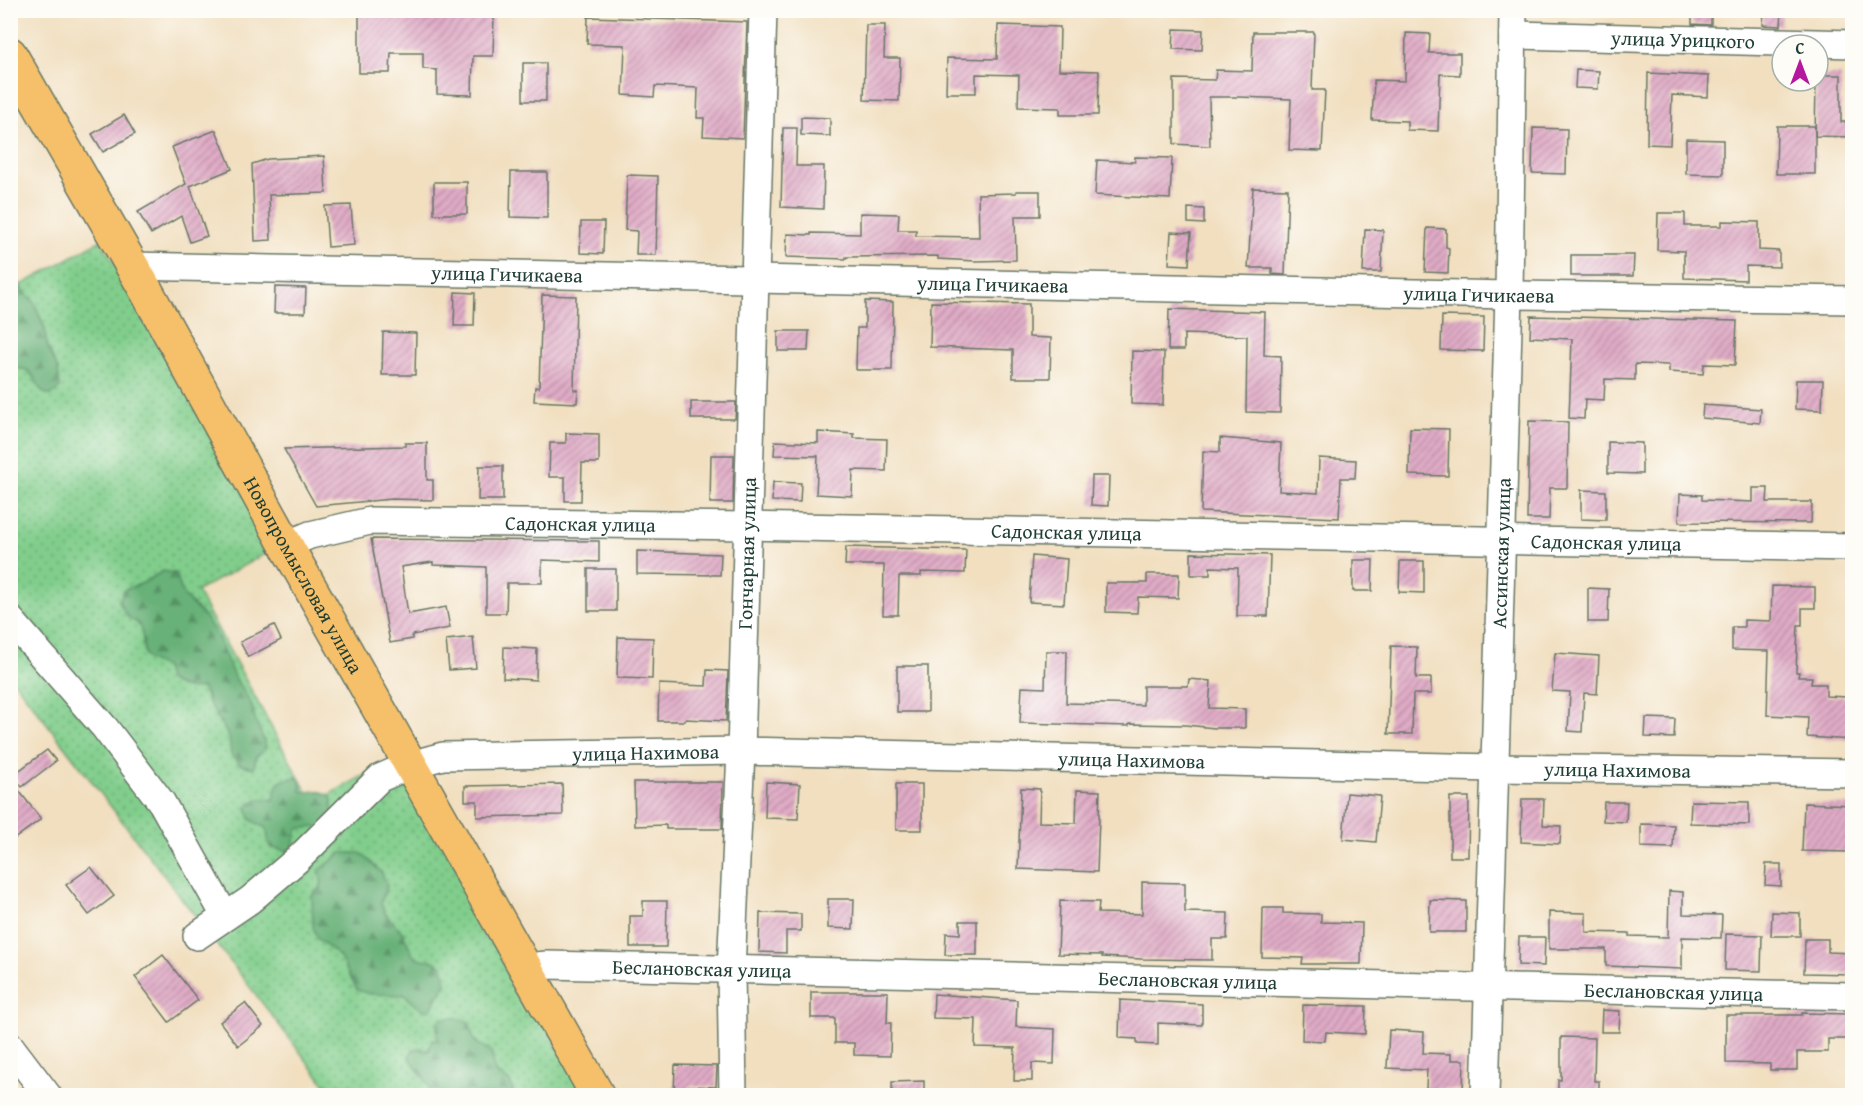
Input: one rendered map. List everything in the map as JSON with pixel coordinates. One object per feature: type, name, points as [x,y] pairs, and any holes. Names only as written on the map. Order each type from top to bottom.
[{"type":"main road","name":"Новопромысловая улица","points":[[10,54],[132,266],[286,545],[598,1095]]},
{"type":"street","name":"Гончарная улица","points":[[733,1095],[732,970],[741,751],[763,10]]},
{"type":"street","name":"улица Урицкого","points":[[1513,23],[1852,44]]},
{"type":"street","name":"Ассинская улица","points":[[1485,1095],[1509,295],[1513,23]]},
{"type":"street","name":"улица Гичикаева","points":[[132,266],[1852,300]]},
{"type":"street","name":"Садонская улица","points":[[286,545],[310,535],[370,521],[1852,547]]},
{"type":"street","points":[[10,619],[105,728],[162,803],[225,916]]},
{"type":"street","name":"улица Нахимова","points":[[197,936],[250,900],[298,858],[380,778],[410,765],[443,756],[741,751],[1494,768],[1852,773]]},
{"type":"street","name":"Беслановская улица","points":[[524,967],[547,965],[1852,996]]},
{"type":"street","points":[[10,1046],[48,1095]]},
{"type":"green space","points":[[101,240],[276,548],[197,591],[313,803],[395,759],[585,1095],[333,1095],[11,677],[11,291]]},
{"type":"green space","points":[[10,258],[21,288],[34,302],[45,329],[47,346],[58,370],[60,388],[51,395],[39,388],[30,373],[24,369],[11,368]]},
{"type":"green space","points":[[163,571],[175,573],[184,596],[206,619],[217,635],[234,677],[251,703],[265,743],[265,749],[256,757],[254,768],[241,765],[231,755],[229,737],[207,700],[203,688],[185,688],[173,683],[168,680],[165,667],[145,656],[139,625],[123,610],[119,601],[124,590],[143,583]]},
{"type":"green space","points":[[296,777],[300,781],[302,792],[320,791],[331,796],[333,814],[322,827],[299,828],[292,849],[286,851],[271,847],[267,829],[250,819],[247,807],[259,799],[274,800],[277,785]]},
{"type":"green space","points":[[341,853],[361,853],[382,873],[387,886],[381,903],[386,915],[403,933],[413,955],[418,959],[431,960],[443,966],[446,984],[430,1009],[422,1009],[405,995],[369,994],[357,990],[339,956],[318,939],[313,927],[312,896],[321,886],[319,871]]},
{"type":"green space","points":[[457,1018],[469,1022],[474,1040],[489,1049],[492,1054],[494,1071],[510,1082],[514,1095],[432,1095],[409,1056],[418,1048],[428,1051],[433,1039],[438,1041],[437,1025],[439,1020]]},
{"type":"building","points":[[1692,10],[1711,10],[1711,25],[1692,24]]},
{"type":"building","points":[[1764,10],[1782,10],[1781,26],[1763,25]]},
{"type":"building","points":[[359,12],[494,14],[493,56],[473,56],[472,95],[437,94],[437,70],[423,69],[423,53],[391,53],[390,73],[359,73]]},
{"type":"building","points":[[588,17],[747,22],[743,138],[703,136],[704,118],[697,118],[698,88],[655,86],[654,97],[623,95],[625,45],[587,44]]},
{"type":"building","points":[[866,25],[885,25],[884,58],[900,58],[899,101],[864,100]]},
{"type":"building","points":[[998,25],[1060,27],[1059,70],[1099,71],[1098,115],[1060,115],[1060,108],[1018,107],[1019,75],[976,74],[976,93],[946,93],[947,58],[997,59]]},
{"type":"building","points":[[1174,29],[1203,30],[1202,50],[1173,49]]},
{"type":"building","points":[[1253,32],[1314,32],[1312,90],[1325,90],[1322,151],[1289,150],[1291,99],[1209,97],[1210,146],[1174,144],[1174,79],[1215,80],[1216,70],[1252,71]]},
{"type":"building","points":[[1406,33],[1430,34],[1429,53],[1460,53],[1460,75],[1440,74],[1438,131],[1407,130],[1407,121],[1372,120],[1374,80],[1405,81]]},
{"type":"building","points":[[523,63],[546,63],[546,101],[523,101]]},
{"type":"building","points":[[1576,70],[1599,71],[1598,89],[1575,88]]},
{"type":"building","points":[[1648,73],[1709,76],[1708,97],[1672,95],[1670,145],[1647,144]]},
{"type":"building","points":[[1830,75],[1841,75],[1841,122],[1852,122],[1852,137],[1815,136],[1816,93],[1830,93]]},
{"type":"building","points":[[124,115],[135,134],[103,152],[92,134]]},
{"type":"building","points":[[801,117],[830,118],[830,136],[801,135]]},
{"type":"building","points":[[1777,126],[1815,126],[1815,174],[1776,174]]},
{"type":"building","points":[[783,128],[797,128],[796,166],[824,166],[823,209],[781,207]]},
{"type":"building","points":[[1533,128],[1567,129],[1566,174],[1532,173]]},
{"type":"building","points":[[216,130],[232,169],[190,186],[207,236],[190,242],[181,216],[151,234],[138,212],[186,184],[172,147]]},
{"type":"building","points":[[1686,139],[1723,140],[1723,175],[1686,174]]},
{"type":"building","points":[[324,156],[326,193],[269,195],[271,240],[255,241],[252,164],[268,159]]},
{"type":"building","points":[[1135,157],[1172,158],[1170,199],[1095,195],[1097,160],[1135,162]]},
{"type":"building","points":[[511,172],[547,172],[547,218],[510,217]]},
{"type":"building","points":[[627,175],[658,176],[656,255],[636,255],[637,231],[625,230]]},
{"type":"building","points":[[434,182],[467,182],[467,214],[434,214]]},
{"type":"building","points":[[1253,188],[1288,189],[1285,275],[1272,274],[1272,268],[1248,268]]},
{"type":"building","points":[[1016,191],[1040,191],[1040,216],[1015,216],[1016,260],[976,261],[938,259],[938,256],[846,257],[846,259],[786,257],[787,234],[860,234],[860,213],[899,214],[898,230],[916,230],[916,236],[979,237],[978,194],[1016,193]]},
{"type":"building","points":[[351,205],[354,245],[328,247],[325,206]]},
{"type":"building","points":[[1188,208],[1204,209],[1204,224],[1188,223]]},
{"type":"building","points":[[1658,213],[1685,213],[1685,226],[1722,226],[1722,221],[1759,222],[1759,250],[1779,251],[1779,267],[1746,266],[1746,280],[1684,278],[1684,251],[1657,250]]},
{"type":"building","points":[[581,222],[604,222],[603,254],[580,253]]},
{"type":"building","points":[[1427,228],[1446,229],[1446,247],[1449,248],[1448,273],[1425,272]]},
{"type":"building","points":[[1365,229],[1383,230],[1381,272],[1363,272]]},
{"type":"building","points":[[1171,232],[1191,233],[1189,265],[1169,264]]},
{"type":"building","points":[[1571,255],[1634,255],[1633,276],[1571,276]]},
{"type":"building","points":[[275,287],[306,288],[305,313],[274,313]]},
{"type":"building","points":[[455,292],[475,293],[474,326],[454,326]]},
{"type":"building","points":[[542,295],[576,296],[574,390],[578,390],[577,403],[534,401],[535,387],[539,388]]},
{"type":"building","points":[[865,301],[893,302],[892,370],[856,370],[857,328],[865,328]]},
{"type":"building","points":[[931,302],[1029,304],[1029,337],[1051,338],[1050,378],[1013,378],[1013,350],[930,347]]},
{"type":"building","points":[[1169,309],[1265,312],[1264,355],[1281,356],[1280,413],[1246,412],[1247,336],[1184,334],[1184,350],[1168,350]]},
{"type":"building","points":[[1442,316],[1484,317],[1483,351],[1441,350]]},
{"type":"building","points":[[1531,316],[1737,321],[1735,365],[1704,364],[1703,374],[1669,372],[1669,365],[1635,364],[1635,380],[1605,379],[1604,400],[1585,399],[1584,419],[1569,418],[1572,339],[1530,337]]},
{"type":"building","points":[[778,331],[809,331],[808,351],[778,351]]},
{"type":"building","points":[[383,332],[416,333],[415,375],[382,375]]},
{"type":"building","points":[[1132,351],[1164,352],[1163,405],[1131,404]]},
{"type":"building","points":[[1796,380],[1823,380],[1822,410],[1795,409]]},
{"type":"building","points":[[691,402],[736,402],[735,419],[691,419]]},
{"type":"building","points":[[1703,405],[1761,409],[1760,423],[1702,418]]},
{"type":"building","points":[[1529,421],[1568,422],[1567,488],[1550,488],[1549,519],[1527,519]]},
{"type":"building","points":[[1410,428],[1449,429],[1448,476],[1409,475]]},
{"type":"building","points":[[818,432],[854,434],[854,438],[887,439],[886,471],[853,470],[852,496],[816,494],[818,456],[774,455],[775,441],[818,443]]},
{"type":"building","points":[[566,433],[599,434],[599,463],[582,463],[581,501],[565,501],[565,477],[549,477],[550,443],[566,443]]},
{"type":"building","points":[[1220,438],[1281,443],[1279,491],[1318,493],[1319,458],[1356,460],[1355,478],[1341,478],[1339,518],[1201,512],[1203,451],[1220,452]]},
{"type":"building","points":[[1608,442],[1642,443],[1642,474],[1608,473]]},
{"type":"building","points":[[405,443],[427,443],[427,480],[433,480],[433,500],[392,499],[316,506],[284,449],[405,446]]},
{"type":"building","points":[[711,455],[734,455],[733,503],[710,503]]},
{"type":"building","points":[[479,466],[503,466],[503,500],[478,500]]},
{"type":"building","points":[[1092,476],[1109,476],[1108,506],[1091,505]]},
{"type":"building","points":[[773,482],[801,483],[800,502],[772,501]]},
{"type":"building","points":[[1753,488],[1768,488],[1767,502],[1812,502],[1811,523],[1679,522],[1680,494],[1702,495],[1702,500],[1753,502]]},
{"type":"building","points":[[1581,490],[1606,491],[1606,520],[1581,519]]},
{"type":"building","points":[[371,539],[599,541],[599,562],[542,560],[542,583],[507,583],[506,613],[486,613],[486,567],[433,565],[433,562],[401,567],[408,614],[446,607],[450,628],[412,635],[412,639],[390,643]]},
{"type":"building","points":[[846,547],[966,550],[965,573],[921,572],[921,576],[899,576],[898,615],[883,615],[884,565],[845,565]]},
{"type":"building","points":[[637,551],[721,554],[720,575],[637,574]]},
{"type":"building","points":[[1191,553],[1270,555],[1268,616],[1237,616],[1238,568],[1210,567],[1210,575],[1191,575]]},
{"type":"building","points":[[1032,556],[1067,559],[1064,604],[1029,602]]},
{"type":"building","points":[[1353,560],[1373,560],[1372,591],[1353,591]]},
{"type":"building","points":[[1400,561],[1424,561],[1424,593],[1399,592]]},
{"type":"building","points":[[588,569],[616,569],[616,611],[588,611]]},
{"type":"building","points":[[1147,574],[1179,574],[1178,598],[1138,597],[1137,613],[1106,612],[1106,583],[1147,583]]},
{"type":"building","points":[[1772,586],[1815,587],[1815,608],[1802,608],[1802,625],[1798,625],[1796,672],[1799,672],[1798,677],[1812,677],[1811,684],[1826,684],[1826,696],[1847,697],[1847,706],[1852,706],[1852,740],[1807,737],[1808,717],[1767,715],[1769,651],[1732,650],[1732,627],[1744,627],[1744,620],[1771,621]]},
{"type":"building","points":[[1588,588],[1609,589],[1608,622],[1588,622]]},
{"type":"building","points":[[274,625],[281,640],[248,657],[240,642]]},
{"type":"building","points":[[473,637],[476,668],[449,670],[446,640]]},
{"type":"building","points":[[618,637],[653,638],[652,679],[617,678]]},
{"type":"building","points":[[1391,646],[1417,647],[1416,678],[1431,678],[1431,694],[1413,694],[1412,734],[1388,734]]},
{"type":"building","points":[[504,647],[537,649],[536,680],[503,678]]},
{"type":"building","points":[[1046,651],[1067,651],[1066,703],[1143,705],[1143,686],[1188,686],[1189,679],[1211,681],[1209,708],[1245,709],[1245,728],[1020,723],[1022,687],[1045,688]]},
{"type":"building","points":[[1555,653],[1599,656],[1597,694],[1584,693],[1582,732],[1568,731],[1570,692],[1552,691]]},
{"type":"building","points":[[897,666],[928,666],[928,712],[897,712]]},
{"type":"building","points":[[707,670],[728,671],[726,721],[685,719],[685,721],[658,721],[659,684],[706,686]]},
{"type":"building","points":[[1646,718],[1675,719],[1674,738],[1645,737]]},
{"type":"building","points":[[47,750],[56,761],[22,787],[13,775]]},
{"type":"building","points":[[10,779],[41,819],[10,842]]},
{"type":"building","points":[[634,782],[723,782],[722,829],[666,829],[666,825],[635,826]]},
{"type":"building","points":[[766,782],[800,784],[798,819],[765,818]]},
{"type":"building","points":[[562,784],[563,815],[477,817],[477,801],[465,801],[465,786]]},
{"type":"building","points":[[896,784],[922,784],[922,830],[896,830]]},
{"type":"building","points":[[1021,788],[1040,789],[1039,822],[1076,823],[1077,790],[1100,791],[1097,872],[1018,869]]},
{"type":"building","points":[[1347,793],[1380,796],[1376,842],[1343,839]]},
{"type":"building","points":[[1450,797],[1469,797],[1468,857],[1450,857]]},
{"type":"building","points":[[1522,799],[1544,799],[1543,825],[1561,826],[1560,844],[1521,842]]},
{"type":"building","points":[[1691,801],[1749,802],[1749,825],[1690,823]]},
{"type":"building","points":[[1604,802],[1627,802],[1626,822],[1603,821]]},
{"type":"building","points":[[1804,803],[1852,805],[1852,852],[1802,851]]},
{"type":"building","points":[[1641,824],[1674,825],[1673,848],[1641,847]]},
{"type":"building","points":[[1766,864],[1781,864],[1781,886],[1765,885]]},
{"type":"building","points":[[91,867],[114,896],[89,915],[66,885]]},
{"type":"building","points":[[1142,882],[1185,883],[1185,912],[1228,913],[1227,939],[1212,939],[1212,960],[1058,954],[1060,901],[1099,902],[1098,913],[1142,914]]},
{"type":"building","points":[[1669,891],[1683,892],[1683,914],[1722,915],[1721,938],[1682,937],[1682,969],[1606,966],[1606,949],[1549,949],[1549,912],[1586,913],[1586,932],[1668,937]]},
{"type":"building","points":[[828,899],[854,899],[853,929],[828,928]]},
{"type":"building","points":[[1430,900],[1466,901],[1466,932],[1429,932]]},
{"type":"building","points":[[643,901],[667,901],[666,947],[630,947],[630,916],[643,916]]},
{"type":"building","points":[[1263,908],[1283,908],[1283,913],[1321,914],[1321,922],[1362,923],[1361,964],[1302,964],[1303,958],[1262,957]]},
{"type":"building","points":[[1772,912],[1800,913],[1800,936],[1771,936]]},
{"type":"building","points":[[760,913],[801,914],[801,931],[786,931],[786,953],[759,952]]},
{"type":"building","points":[[960,921],[977,921],[977,955],[945,955],[946,933],[960,934]]},
{"type":"building","points":[[1726,934],[1762,935],[1761,971],[1725,970]]},
{"type":"building","points":[[1519,937],[1545,937],[1544,966],[1518,965]]},
{"type":"building","points":[[1805,939],[1828,939],[1828,952],[1852,953],[1852,974],[1804,973]]},
{"type":"building","points":[[163,955],[198,1000],[169,1022],[135,977]]},
{"type":"building","points":[[811,992],[888,992],[887,1023],[891,1023],[890,1056],[854,1055],[854,1043],[835,1043],[835,1018],[811,1018]]},
{"type":"building","points":[[934,994],[1017,1000],[1016,1027],[1055,1029],[1054,1064],[1032,1063],[1032,1081],[1014,1081],[1015,1048],[975,1047],[976,1019],[933,1018]]},
{"type":"building","points":[[1120,1000],[1202,1004],[1202,1025],[1158,1023],[1158,1045],[1137,1044],[1137,1039],[1119,1038]]},
{"type":"building","points":[[245,1003],[263,1026],[238,1046],[220,1022]]},
{"type":"building","points":[[1303,1005],[1366,1006],[1365,1034],[1326,1032],[1325,1041],[1302,1040]]},
{"type":"building","points":[[1602,1010],[1620,1011],[1619,1032],[1601,1032]]},
{"type":"building","points":[[1802,1013],[1852,1014],[1852,1039],[1828,1039],[1828,1052],[1797,1052],[1797,1070],[1770,1070],[1770,1064],[1726,1063],[1726,1015],[1802,1015]]},
{"type":"building","points":[[1389,1030],[1424,1032],[1423,1053],[1451,1054],[1451,1060],[1464,1060],[1463,1090],[1426,1088],[1427,1070],[1387,1068]]},
{"type":"building","points":[[1561,1037],[1595,1038],[1594,1081],[1599,1081],[1599,1095],[1558,1094],[1558,1080],[1561,1080]]},
{"type":"building","points":[[675,1065],[717,1066],[716,1087],[689,1086],[689,1095],[674,1095]]},
{"type":"building","points":[[924,1081],[924,1095],[892,1095],[892,1082]]}]
